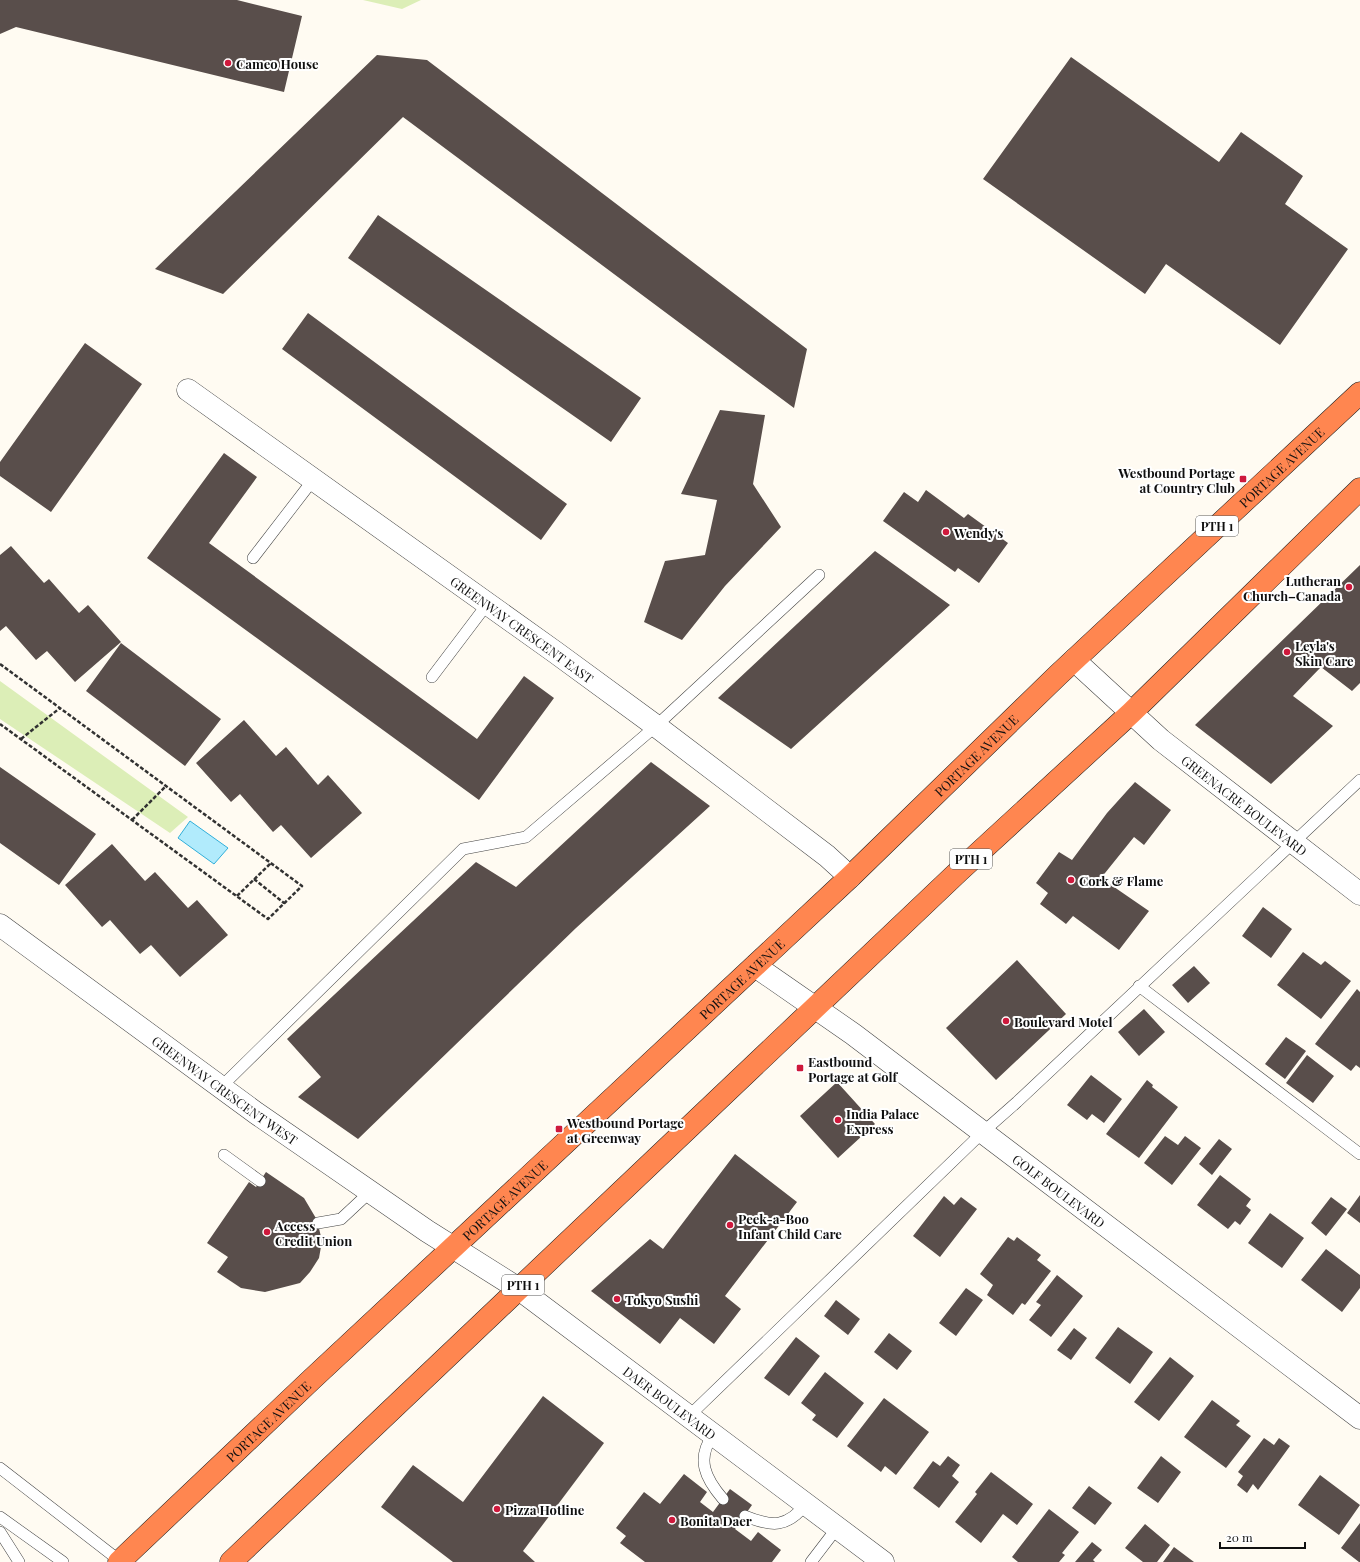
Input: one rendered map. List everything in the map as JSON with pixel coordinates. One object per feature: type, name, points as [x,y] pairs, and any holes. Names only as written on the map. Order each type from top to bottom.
[{"type":"highway","name":"PORTAGE AVENUE","points":[[120,1562],[305,1386],[850,877],[1074,660],[1360,393]]},
{"type":"highway","name":"PTH 1","points":[[231,1562],[959,871],[1131,713],[1360,490]]},
{"type":"street","name":"GREENWAY CRESCENT EAST","points":[[188,390],[488,603],[656,726],[827,856],[850,877]]},
{"type":"street","name":"GREENACRE BOULEVARD","points":[[1074,660],[1161,740],[1360,894]]},
{"type":"street","name":"GREENWAY CRESCENT WEST","points":[[0,925],[256,1113],[427,1231],[455,1247]]},
{"type":"street","name":"GOLF BOULEVARD","points":[[755,966],[853,1034],[1360,1418]]},
{"type":"street","name":"DAER BOULEVARD","points":[[455,1247],[519,1289],[883,1562]]},
{"type":"lane","points":[[253,558],[313,480]]},
{"type":"lane","points":[[221,1087],[463,849],[526,836],[656,726],[819,575]]},
{"type":"lane","points":[[432,677],[488,603]]},
{"type":"lane","points":[[689,1416],[983,1132],[1017,1102],[1292,842],[1360,780]]},
{"type":"lane","points":[[1140,986],[1360,1154]]},
{"type":"lane","points":[[224,1155],[260,1181]]},
{"type":"lane","points":[[318,1223],[341,1219],[371,1191]]},
{"type":"lane","points":[[713,1434],[705,1445],[703,1456],[705,1467],[713,1488],[723,1499]]},
{"type":"lane","points":[[0,1468],[120,1562]]},
{"type":"lane","points":[[745,1516],[764,1523],[778,1524],[789,1521],[797,1515],[806,1504]]},
{"type":"lane","points":[[0,1517],[63,1562]]},
{"type":"lane","points":[[811,1562],[837,1528]]},
{"type":"lane","points":[[0,1532],[19,1562]]},
{"type":"path","points":[[0,664],[302,886],[268,919],[0,724]]},
{"type":"path","points":[[21,739],[60,708]]},
{"type":"path","points":[[132,820],[166,786]]},
{"type":"path","points":[[237,896],[271,864]]},
{"type":"path","points":[[254,879],[284,903]]},
{"type":"green space","points":[[363,0],[421,0],[402,9]]},
{"type":"green space","points":[[0,681],[188,817],[170,833],[0,719]]},
{"type":"water","points":[[190,821],[228,848],[214,864],[178,838]]},
{"type":"building","name":"Cameo House","points":[[0,0],[237,0],[302,16],[284,92],[16,27],[0,34]]},
{"type":"building","points":[[377,55],[427,60],[807,349],[794,408],[403,117],[223,294],[155,269]]},
{"type":"building","points":[[1071,57],[1219,162],[1241,132],[1303,176],[1285,204],[1348,249],[1280,345],[1166,264],[1145,294],[983,179]]},
{"type":"building","points":[[378,215],[641,398],[611,442],[348,258]]},
{"type":"building","points":[[308,313],[567,504],[541,540],[282,349]]},
{"type":"building","points":[[85,343],[142,384],[51,512],[0,476],[0,462]]},
{"type":"building","points":[[720,410],[765,415],[753,484],[781,527],[725,586],[682,640],[644,622],[665,561],[705,555],[717,500],[681,494]]},
{"type":"building","points":[[224,453],[257,477],[209,543],[477,739],[524,676],[554,698],[479,800],[147,558]]},
{"type":"building","name":"Wendy's","points":[[926,490],[964,518],[968,514],[1008,543],[979,583],[958,568],[955,572],[883,521],[904,492],[918,502]]},
{"type":"building","points":[[11,546],[44,583],[49,579],[79,613],[88,605],[121,642],[75,682],[47,651],[36,660],[6,626],[0,631],[0,555]]},
{"type":"building","points":[[875,551],[950,605],[791,749],[718,698]]},
{"type":"building","points":[[1360,565],[1360,683],[1352,691],[1321,667],[1293,696],[1333,726],[1271,784],[1195,725]]},
{"type":"building","points":[[121,643],[221,719],[185,766],[86,691]]},
{"type":"building","points":[[244,720],[276,756],[286,747],[318,785],[328,775],[362,813],[311,858],[281,825],[273,832],[240,794],[231,802],[196,763]]},
{"type":"building","points":[[651,762],[710,806],[576,928],[358,1139],[298,1097],[321,1077],[287,1039],[476,862],[516,887]]},
{"type":"building","points":[[0,767],[96,834],[59,885],[0,843]]},
{"type":"building","name":"Cork & Flame","points":[[1135,782],[1171,810],[1144,845],[1134,837],[1101,878],[1149,911],[1119,950],[1073,916],[1066,924],[1040,904],[1048,893],[1036,883],[1059,852],[1072,860],[1107,813]]},
{"type":"building","points":[[112,844],[145,881],[155,872],[188,908],[197,900],[228,935],[180,977],[151,945],[140,954],[110,920],[102,927],[65,885]]},
{"type":"building","points":[[1263,907],[1292,929],[1271,958],[1242,936]]},
{"type":"building","points":[[1303,952],[1321,965],[1325,961],[1351,981],[1321,1019],[1277,985]]},
{"type":"building","name":"Boulevard Motel","points":[[1017,960],[1066,1014],[996,1080],[946,1028]]},
{"type":"building","points":[[1194,966],[1210,983],[1188,1003],[1172,985]]},
{"type":"building","points":[[1357,989],[1360,992],[1360,1068],[1356,1065],[1351,1071],[1315,1044]]},
{"type":"building","points":[[1144,1009],[1165,1032],[1139,1056],[1118,1032]]},
{"type":"building","points":[[1286,1037],[1306,1051],[1285,1079],[1265,1064]]},
{"type":"building","points":[[1307,1055],[1334,1076],[1313,1103],[1286,1083]]},
{"type":"building","points":[[1091,1075],[1122,1099],[1104,1123],[1092,1114],[1087,1120],[1067,1105]]},
{"type":"building","points":[[1147,1080],[1153,1085],[1152,1087],[1178,1107],[1139,1158],[1106,1134]]},
{"type":"building","name":"India Palace Express","points":[[837,1082],[875,1124],[838,1158],[800,1116]]},
{"type":"building","points":[[1165,1136],[1178,1145],[1185,1136],[1201,1148],[1172,1185],[1144,1163]]},
{"type":"building","points":[[1219,1139],[1232,1149],[1212,1175],[1199,1164]]},
{"type":"building","points":[[735,1154],[797,1202],[725,1296],[741,1309],[714,1344],[680,1318],[660,1344],[591,1291],[650,1239],[663,1249]]},
{"type":"building","name":"Access Credit Union","points":[[266,1172],[304,1198],[317,1220],[322,1241],[319,1258],[310,1272],[300,1283],[265,1292],[241,1288],[217,1272],[228,1257],[207,1243],[249,1182],[256,1187]]},
{"type":"building","points":[[1220,1175],[1251,1199],[1246,1206],[1251,1210],[1240,1225],[1235,1221],[1228,1229],[1197,1205]]},
{"type":"building","points":[[1360,1195],[1360,1223],[1347,1213]]},
{"type":"building","points":[[944,1196],[954,1205],[961,1197],[977,1209],[940,1257],[913,1236]]},
{"type":"building","points":[[1331,1197],[1347,1209],[1326,1236],[1311,1223]]},
{"type":"building","points":[[1270,1213],[1304,1238],[1282,1268],[1248,1243]]},
{"type":"building","points":[[1008,1237],[1014,1241],[1017,1237],[1041,1255],[1037,1260],[1051,1271],[1025,1305],[1022,1303],[1013,1315],[987,1295],[993,1285],[980,1274]]},
{"type":"building","points":[[1326,1249],[1360,1275],[1360,1288],[1342,1312],[1301,1280]]},
{"type":"building","points":[[1057,1275],[1083,1296],[1051,1337],[1029,1320],[1041,1305],[1036,1302]]},
{"type":"building","points":[[966,1288],[983,1300],[956,1336],[939,1323]]},
{"type":"building","points":[[836,1300],[860,1319],[848,1335],[824,1316]]},
{"type":"building","points":[[1118,1327],[1153,1352],[1130,1384],[1095,1358]]},
{"type":"building","points":[[1074,1328],[1087,1338],[1071,1360],[1057,1350]]},
{"type":"building","points":[[889,1333],[912,1351],[897,1370],[874,1352]]},
{"type":"building","points":[[796,1337],[820,1356],[789,1396],[764,1378]]},
{"type":"building","points":[[1170,1357],[1194,1376],[1159,1421],[1134,1402]]},
{"type":"building","points":[[825,1372],[864,1403],[837,1438],[812,1420],[816,1415],[801,1403]]},
{"type":"building","points":[[543,1396],[604,1443],[523,1551],[535,1562],[453,1562],[381,1507],[413,1465],[463,1502]]},
{"type":"building","points":[[884,1398],[929,1432],[896,1475],[885,1466],[881,1472],[847,1446]]},
{"type":"building","points":[[1212,1400],[1240,1421],[1236,1425],[1251,1436],[1226,1468],[1184,1437]]},
{"type":"building","points":[[1264,1438],[1274,1445],[1279,1438],[1290,1446],[1258,1490],[1253,1484],[1247,1493],[1237,1485],[1243,1476],[1238,1472]]},
{"type":"building","points":[[948,1456],[960,1465],[952,1476],[959,1482],[939,1508],[913,1488],[933,1461],[940,1466]]},
{"type":"building","points":[[1161,1456],[1181,1472],[1158,1503],[1137,1488]]},
{"type":"building","points":[[991,1472],[1033,1504],[1017,1525],[1003,1514],[981,1543],[955,1522],[977,1494],[975,1492]]},
{"type":"building","name":"Bonita Daer","points":[[684,1474],[707,1492],[700,1502],[713,1512],[730,1489],[752,1505],[735,1529],[751,1541],[758,1532],[781,1550],[772,1562],[645,1562],[620,1543],[626,1536],[616,1528],[644,1492],[660,1504]]},
{"type":"building","points":[[1320,1475],[1360,1505],[1339,1535],[1298,1505]]},
{"type":"building","points":[[1089,1486],[1112,1503],[1095,1525],[1072,1508]]},
{"type":"building","points":[[1049,1509],[1079,1532],[1062,1553],[1065,1555],[1059,1562],[1018,1562],[1012,1557]]},
{"type":"building","points":[[1360,1523],[1360,1562],[1359,1562],[1341,1548]]},
{"type":"building","points":[[1145,1524],[1170,1545],[1157,1562],[1143,1562],[1125,1548]]},
{"type":"building","points":[[1092,1542],[1102,1550],[1093,1560],[1095,1562],[1075,1562]]},
{"type":"building","points":[[1174,1547],[1194,1562],[1163,1562]]},
{"type":"place","name":"Cameo House","points":[[228,63]]},
{"type":"place","name":"Westbound Portage at Country Club","points":[[1243,479]]},
{"type":"place","name":"Wendy's","points":[[946,532]]},
{"type":"place","name":"Lutheran Church–Canada","points":[[1349,587]]},
{"type":"place","name":"Leyla's Skin Care","points":[[1287,652]]},
{"type":"place","name":"Cork & Flame","points":[[1071,880]]},
{"type":"place","name":"Boulevard Motel","points":[[1006,1021]]},
{"type":"place","name":"Eastbound Portage at Golf","points":[[800,1068]]},
{"type":"place","name":"India Palace Express","points":[[838,1120]]},
{"type":"place","name":"Westbound Portage at Greenway","points":[[559,1129]]},
{"type":"place","name":"Peek-a-Boo Infant Child Care","points":[[730,1225]]},
{"type":"place","name":"Access Credit Union","points":[[267,1232]]},
{"type":"place","name":"Tokyo Sushi","points":[[617,1299]]},
{"type":"place","name":"Pizza Hotline","points":[[497,1509]]},
{"type":"place","name":"Bonita Daer","points":[[672,1520]]}]
